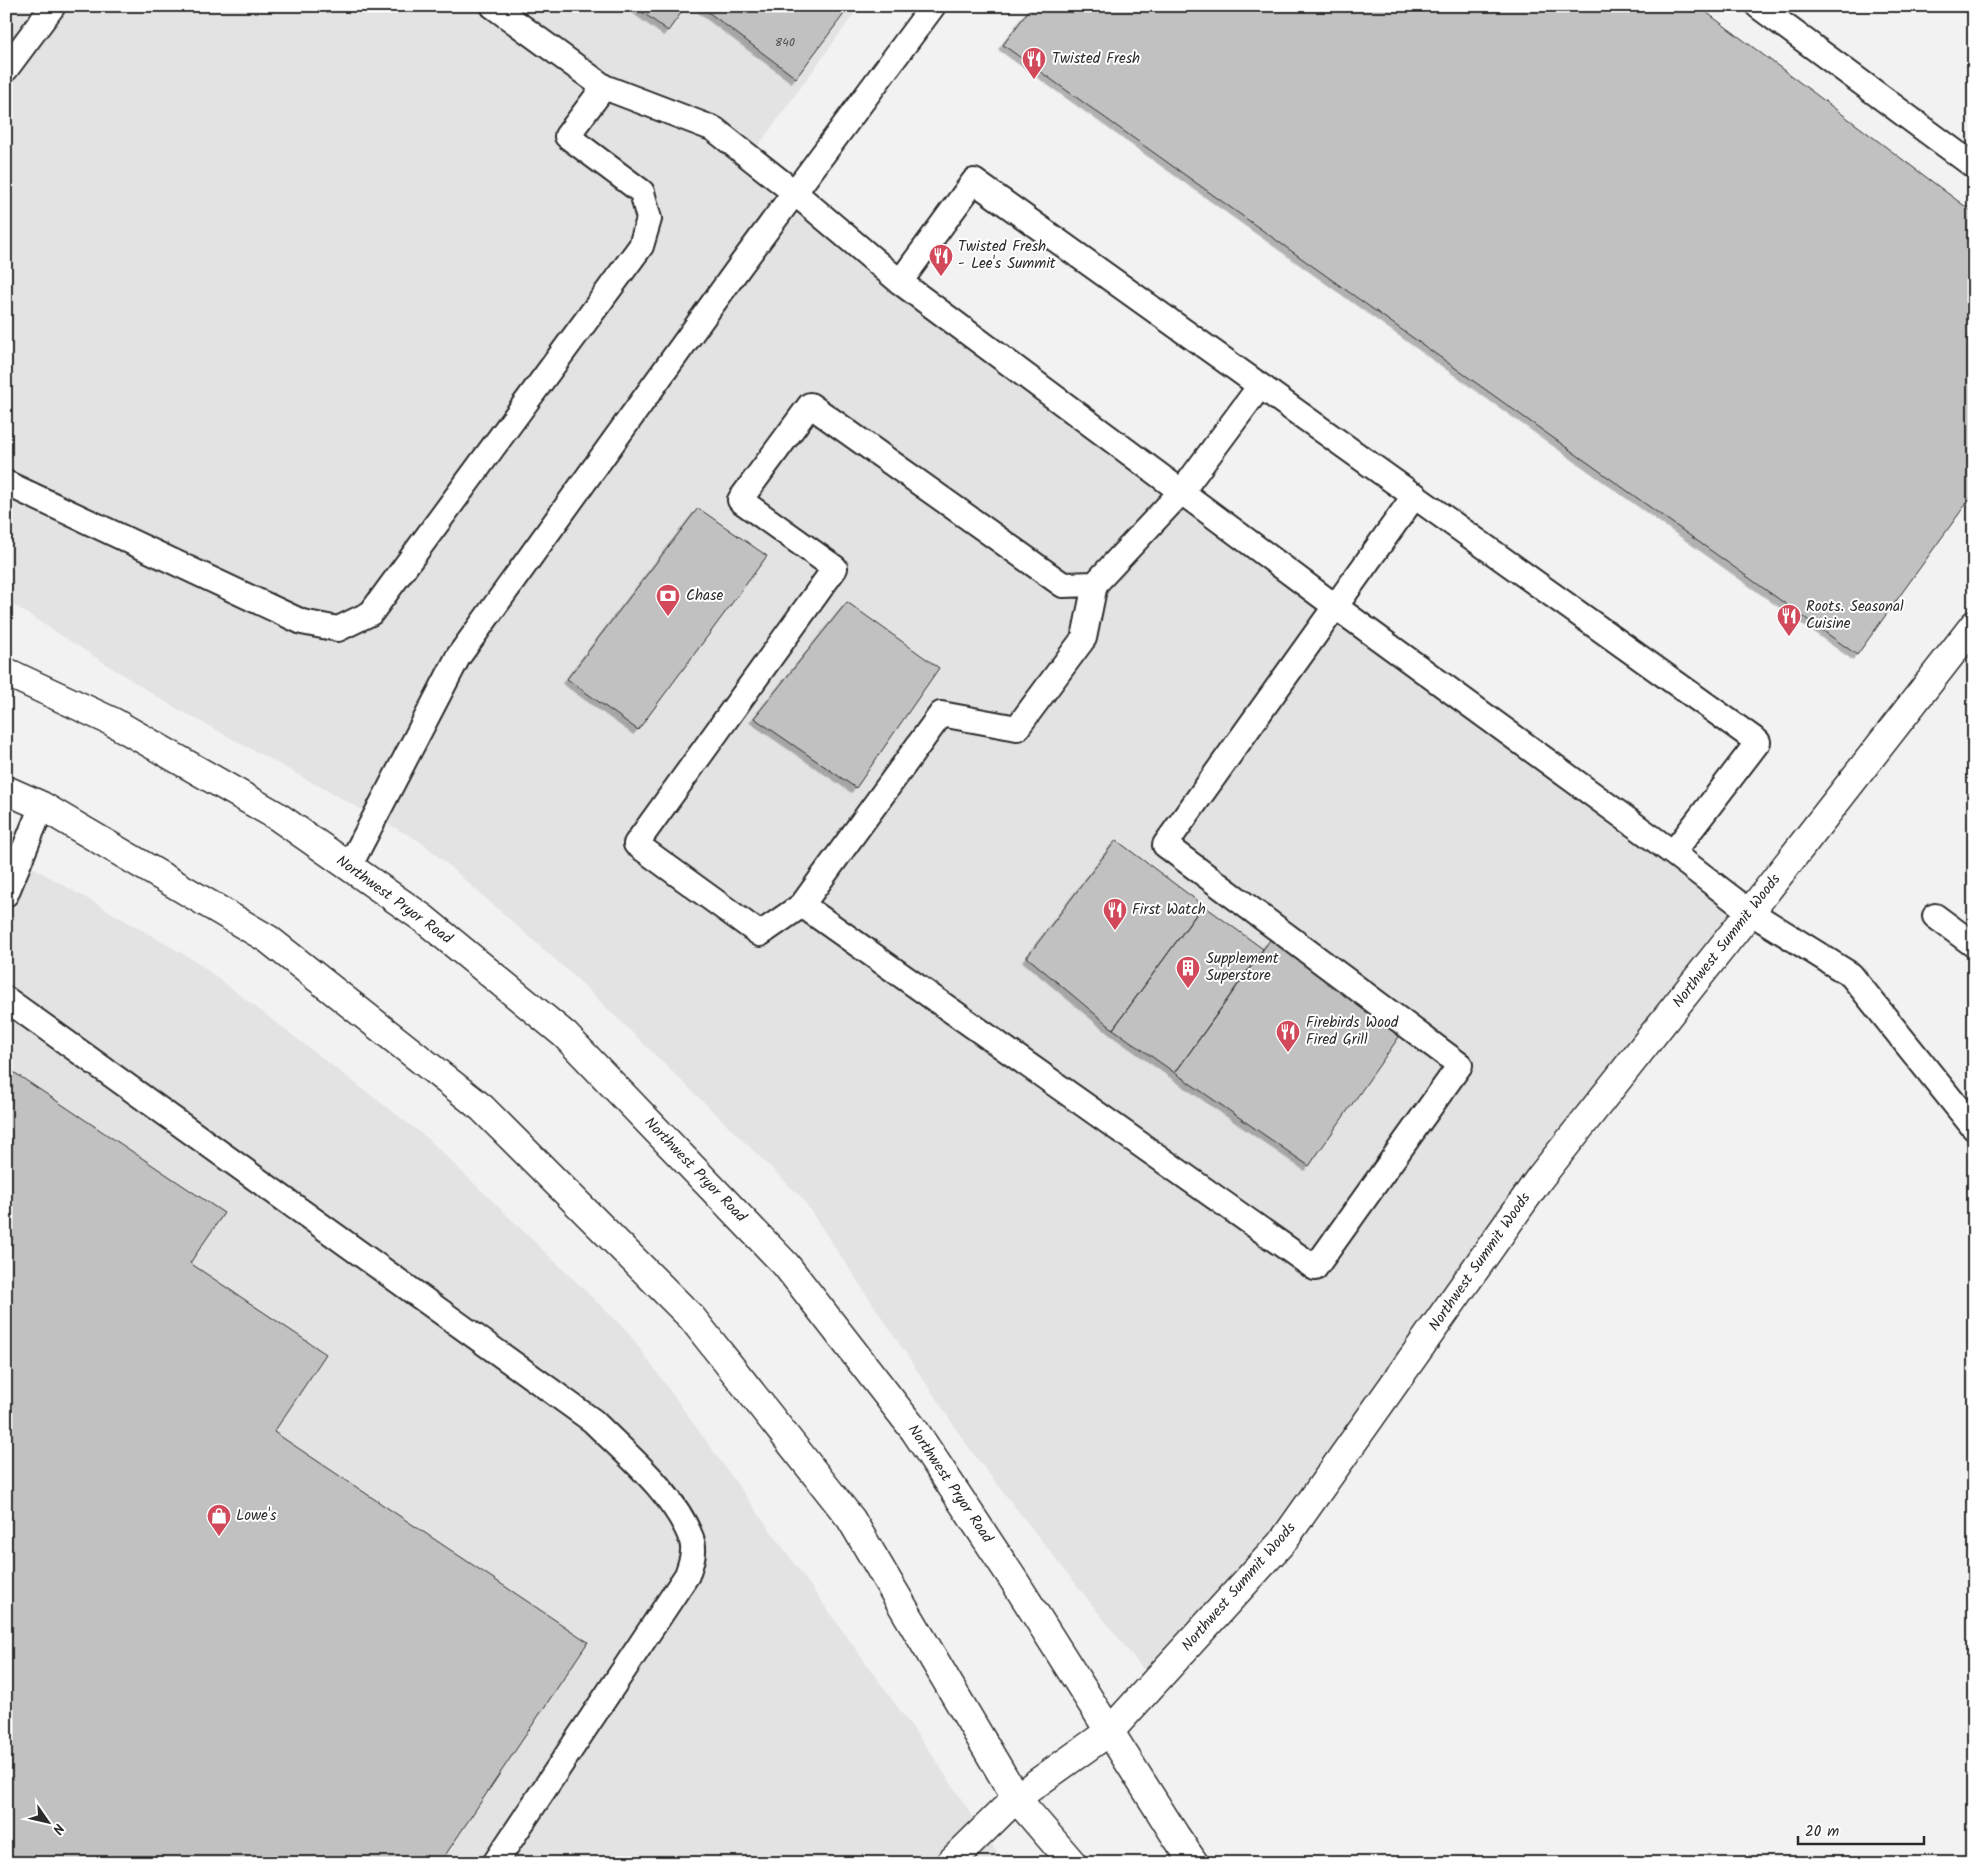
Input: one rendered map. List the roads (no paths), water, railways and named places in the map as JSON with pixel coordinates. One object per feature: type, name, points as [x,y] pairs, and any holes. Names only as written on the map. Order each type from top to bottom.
[{"type":"main road","name":"Northwest Summit Woods","points":[[950,1863],[1016,1798],[1110,1731],[1283,1540],[1539,1179],[1974,624]]},
{"type":"main road","name":"Northwest Pryor Road","points":[[6,672],[113,722],[277,816],[424,919],[564,1035],[786,1265],[915,1431],[1015,1582],[1194,1863]]},
{"type":"main road","points":[[6,790],[42,806],[268,939],[482,1108],[692,1318],[851,1520],[1016,1798],[1072,1863]]},
{"type":"lane","points":[[6,70],[52,6]]},
{"type":"lane","points":[[493,6],[604,87],[714,129],[795,193],[900,282],[1336,607],[1673,853],[1750,912],[1851,975],[1974,1128]]},
{"type":"lane","points":[[350,867],[458,657],[734,274],[933,6]]},
{"type":"lane","points":[[1758,6],[1974,166]]},
{"type":"lane","points":[[6,484],[302,622],[338,629],[371,613],[641,246],[649,219],[642,192],[567,136],[604,87]]},
{"type":"lane","points":[[900,282],[974,181],[1758,742],[1673,853]]},
{"type":"lane","points":[[1095,584],[1062,586],[810,405],[740,500],[835,568],[636,844],[760,934],[802,906],[941,714],[1016,728],[1084,638],[1095,584],[1182,491],[1260,386]]},
{"type":"lane","points":[[802,906],[1315,1268],[1460,1065],[1165,845],[1415,495]]},
{"type":"lane","points":[[6,894],[42,806]]},
{"type":"lane","points":[[1935,916],[1974,945]]},
{"type":"lane","points":[[6,999],[593,1421],[668,1496],[692,1539],[693,1558],[687,1575],[495,1863]]},
{"type":"place","name":"Twisted Fresh","points":[[1034,80]]},
{"type":"place","name":"Twisted Fresh - Lee's Summit","points":[[941,277]]},
{"type":"place","name":"Chase","points":[[668,617]]},
{"type":"place","name":"Roots. Seasonal Cuisine","points":[[1789,637]]},
{"type":"place","name":"First Watch","points":[[1115,931]]},
{"type":"place","name":"Supplement Superstore","points":[[1188,989]]},
{"type":"place","name":"Firebirds Wood Fired Grill","points":[[1288,1053]]},
{"type":"place","name":"Lowe's","points":[[219,1537]]}]
